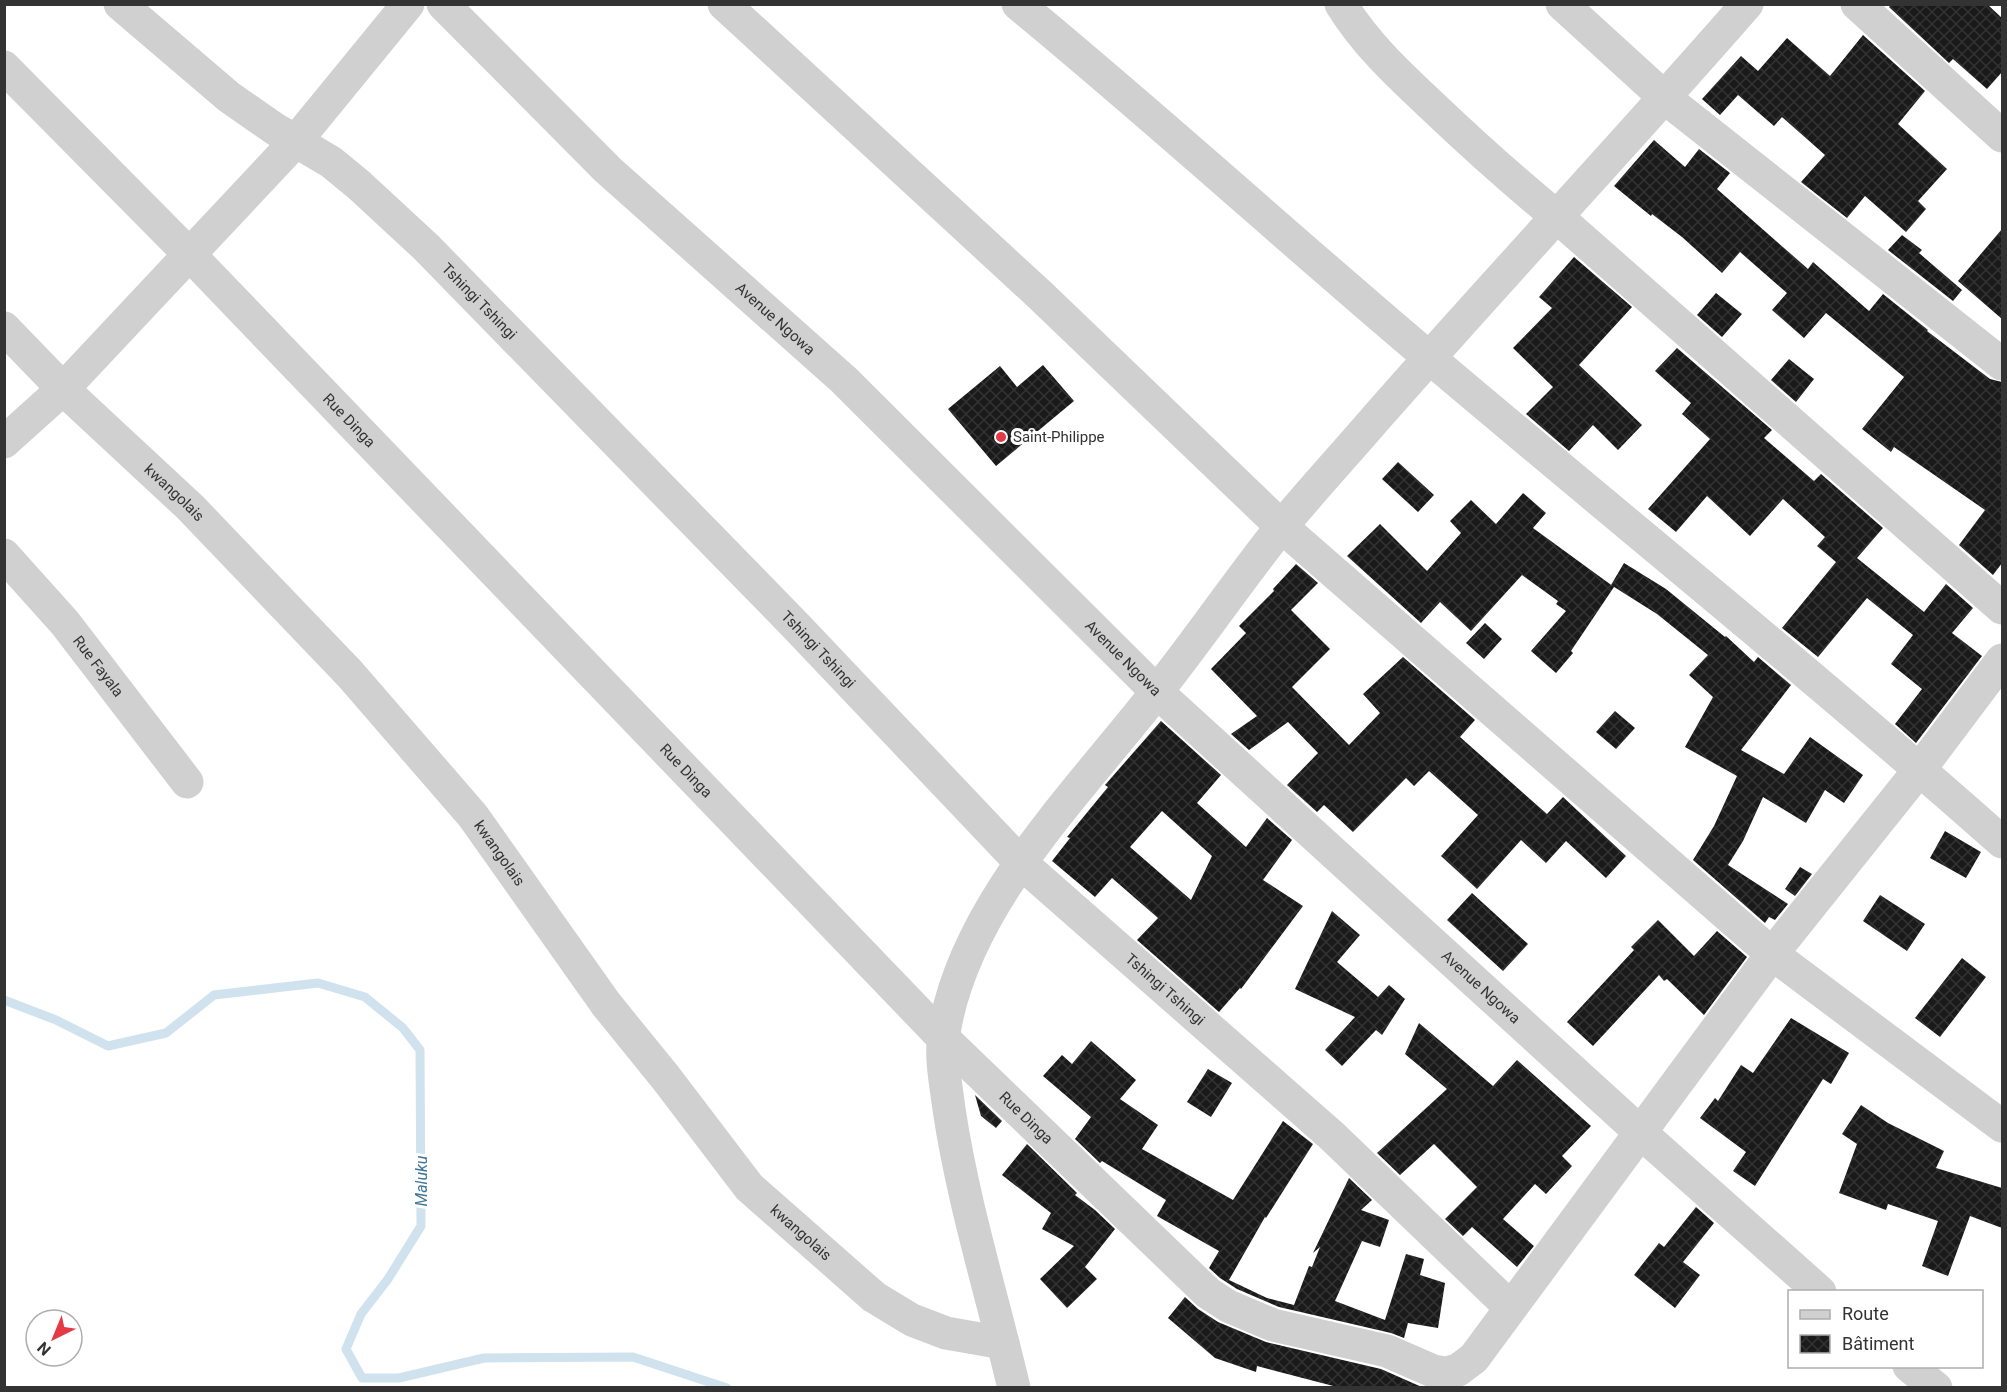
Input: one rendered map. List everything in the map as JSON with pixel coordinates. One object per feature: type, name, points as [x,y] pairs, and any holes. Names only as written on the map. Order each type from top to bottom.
[{"type":"street","name":"Tshingi Tshingi","points":[[120,4],[229,97],[275,129],[331,162],[426,247],[788,617],[1020,862],[1332,1136],[1510,1307]]},
{"type":"street","points":[[4,442],[63,389],[296,141],[408,4]]},
{"type":"street","name":"Avenue Ngowa","points":[[443,4],[608,170],[844,380],[1157,692],[1641,1133],[1818,1290]]},
{"type":"street","points":[[724,4],[1040,295],[1282,527],[1772,954],[2002,1126]]},
{"type":"street","points":[[1018,4],[1119,88],[1429,358],[1920,769],[2002,842]]},
{"type":"street","points":[[1341,4],[1357,30],[1382,59],[1488,159],[1556,216],[2002,608]]},
{"type":"street","points":[[1562,4],[1665,98],[2002,364]]},
{"type":"street","points":[[1014,1388],[955,1145],[946,1085],[943,1038],[951,1000],[967,956],[981,927],[1020,862],[1157,692],[1282,527],[1429,358],[1665,98],[1747,4]]},
{"type":"street","points":[[1857,4],[2002,136]]},
{"type":"street","name":"Rue Dinga","points":[[4,67],[189,254],[943,1038],[1208,1293],[1228,1306],[1273,1325],[1387,1351],[1433,1371],[1446,1373],[1458,1370],[1474,1358],[1510,1307]]},
{"type":"street","name":"kwangolais","points":[[4,328],[63,389],[190,507],[342,666],[472,816],[606,1004],[666,1078],[749,1188],[883,1303],[912,1320],[946,1333],[1003,1342]]},
{"type":"street","name":"Rue Fayala","points":[[4,555],[65,623],[188,782]]},
{"type":"street","points":[[1510,1307],[1772,954],[1920,769],[2002,660]]},
{"type":"street","points":[[1911,1368],[1936,1388]]},
{"type":"building","points":[[1891,4],[1988,5],[2002,18],[2002,72],[1987,89],[1953,59],[1949,63],[1889,7]]},
{"type":"building","points":[[1863,35],[1925,91],[1898,124],[1947,169],[1918,201],[1926,209],[1906,232],[1865,196],[1847,218],[1801,182],[1825,155],[1782,117],[1774,126],[1738,95],[1720,115],[1702,99],[1741,56],[1758,71],[1787,38],[1830,76]]},
{"type":"building","points":[[1654,140],[1685,167],[1699,149],[1730,173],[1717,189],[1808,269],[1813,262],[1869,311],[1883,294],[1990,379],[2002,382],[2002,563],[1993,575],[1959,545],[1985,510],[1894,447],[1891,452],[1862,429],[1904,377],[1826,313],[1804,338],[1772,310],[1787,293],[1740,252],[1722,273],[1682,237],[1614,186]]},
{"type":"building","points":[[2002,229],[2002,319],[1958,281]]},
{"type":"building","points":[[1902,235],[1922,250],[1919,253],[1962,290],[1953,301],[1888,250]]},
{"type":"building","points":[[1574,257],[1632,307],[1579,365],[1642,425],[1618,450],[1593,425],[1569,451],[1526,414],[1553,387],[1513,348],[1552,308],[1539,297]]},
{"type":"building","points":[[1716,293],[1742,314],[1722,337],[1697,315]]},
{"type":"building","points":[[1677,348],[1772,430],[1764,438],[1814,481],[1821,474],[1883,528],[1857,558],[1924,612],[1946,584],[1973,608],[1952,633],[1982,656],[1916,743],[1895,724],[1922,689],[1891,664],[1913,635],[1867,598],[1818,657],[1782,628],[1836,562],[1817,546],[1825,537],[1783,499],[1750,536],[1707,496],[1676,532],[1648,509],[1710,439],[1682,414],[1691,403],[1655,371]]},
{"type":"building","points":[[1789,359],[1814,379],[1796,402],[1771,380]]},
{"type":"building","name":"Saint-Philippe","points":[[1043,365],[1074,401],[996,466],[948,409],[1000,366],[1017,387]]},
{"type":"building","points":[[1398,462],[1434,495],[1418,512],[1382,479]]},
{"type":"building","points":[[1523,493],[1546,513],[1533,528],[1614,587],[1571,651],[1573,653],[1556,673],[1531,651],[1566,611],[1556,604],[1558,601],[1522,575],[1471,631],[1440,602],[1421,623],[1347,556],[1380,524],[1427,571],[1461,533],[1450,521],[1471,500],[1496,524]]},
{"type":"building","points":[[1624,563],[1666,589],[1726,636],[1754,662],[1758,657],[1791,685],[1741,750],[1784,774],[1810,737],[1863,775],[1844,803],[1825,790],[1806,823],[1763,797],[1743,841],[1728,865],[1788,904],[1775,920],[1769,917],[1765,923],[1693,860],[1714,826],[1737,776],[1685,747],[1713,697],[1689,675],[1708,655],[1657,614],[1611,585]]},
{"type":"building","points":[[1296,564],[1318,583],[1291,610],[1330,649],[1292,687],[1349,745],[1380,713],[1363,694],[1403,657],[1475,720],[1460,737],[1547,814],[1563,797],[1626,856],[1606,878],[1566,841],[1546,863],[1521,840],[1477,889],[1441,856],[1478,815],[1429,771],[1414,786],[1406,778],[1353,832],[1324,805],[1317,812],[1287,785],[1318,753],[1288,722],[1249,750],[1231,734],[1257,716],[1211,669],[1246,633],[1239,626],[1274,591],[1273,589]]},
{"type":"building","points":[[1485,623],[1502,639],[1484,659],[1466,643]]},
{"type":"building","points":[[1615,711],[1635,728],[1616,749],[1596,732]]},
{"type":"building","points":[[1161,721],[1221,775],[1197,803],[1246,847],[1267,818],[1292,840],[1263,880],[1303,906],[1241,989],[1219,1012],[1137,940],[1158,918],[1112,878],[1095,897],[1052,861],[1070,838],[1067,837],[1108,787],[1105,785]],"holes":[[[1162,811],[1212,856],[1191,900],[1130,847]]]},
{"type":"building","points":[[1945,831],[1981,852],[1966,878],[1930,858]]},
{"type":"building","points":[[1800,867],[1812,874],[1795,896],[1785,889]]},
{"type":"building","points":[[1472,893],[1528,944],[1503,971],[1447,920]]},
{"type":"building","points":[[1880,895],[1925,924],[1907,951],[1863,921]]},
{"type":"building","points":[[1332,911],[1360,935],[1337,962],[1378,997],[1389,985],[1405,999],[1382,1035],[1376,1030],[1342,1066],[1325,1050],[1355,1017],[1295,989]]},
{"type":"building","points":[[1658,920],[1694,956],[1717,931],[1747,957],[1704,1015],[1667,979],[1664,981],[1659,975],[1593,1046],[1567,1022],[1634,950],[1631,947]]},
{"type":"building","points":[[1962,958],[1986,977],[1940,1037],[1915,1018]]},
{"type":"building","points":[[1791,1018],[1849,1053],[1831,1084],[1823,1079],[1755,1186],[1733,1171],[1746,1152],[1700,1118],[1715,1098],[1718,1101],[1741,1065],[1753,1073]]},
{"type":"building","points":[[1419,1023],[1493,1086],[1517,1060],[1591,1126],[1562,1156],[1572,1166],[1546,1194],[1535,1184],[1503,1219],[1534,1246],[1517,1267],[1472,1227],[1463,1236],[1445,1219],[1477,1187],[1434,1144],[1400,1175],[1377,1153],[1447,1089],[1405,1054]]},
{"type":"building","points":[[1091,1041],[1136,1080],[1120,1099],[1158,1125],[1142,1149],[1233,1200],[1283,1121],[1313,1144],[1265,1217],[1229,1280],[1267,1298],[1294,1305],[1309,1266],[1312,1267],[1320,1247],[1313,1253],[1349,1178],[1372,1200],[1361,1210],[1389,1220],[1380,1247],[1362,1241],[1335,1301],[1385,1320],[1406,1254],[1424,1259],[1420,1275],[1445,1283],[1438,1328],[1408,1323],[1404,1338],[1279,1307],[1237,1289],[1220,1278],[1209,1268],[1219,1251],[1157,1216],[1166,1200],[1102,1161],[1100,1163],[1075,1139],[1091,1117],[1043,1076],[1062,1055],[1072,1064]]},
{"type":"building","points":[[1208,1069],[1232,1083],[1211,1117],[1187,1102]]},
{"type":"building","points":[[975,1095],[1002,1121],[996,1128],[981,1116]]},
{"type":"building","points":[[1861,1105],[1888,1123],[1944,1151],[1936,1168],[2002,1188],[2002,1228],[1970,1216],[1948,1276],[1922,1266],[1938,1221],[1888,1204],[1886,1210],[1839,1193],[1857,1144],[1842,1134]]},
{"type":"building","points":[[1027,1144],[1077,1193],[1075,1195],[1115,1229],[1085,1267],[1097,1279],[1067,1308],[1040,1279],[1074,1246],[1042,1229],[1051,1213],[1002,1175]]},
{"type":"building","points":[[1696,1207],[1714,1223],[1683,1262],[1700,1275],[1675,1308],[1634,1275],[1659,1243],[1664,1247]]},
{"type":"building","points":[[1185,1297],[1218,1322],[1266,1342],[1381,1369],[1424,1388],[1341,1388],[1257,1366],[1256,1372],[1215,1358],[1168,1318]]},
{"type":"waterway","name":"Maluku","points":[[4,1000],[56,1020],[108,1046],[166,1033],[214,995],[318,983],[365,997],[403,1028],[420,1050],[421,1226],[388,1279],[361,1314],[346,1349],[362,1378],[399,1378],[484,1358],[633,1357],[727,1388]]},
{"type":"place","name":"Saint-Philippe","points":[[1001,437]]}]
